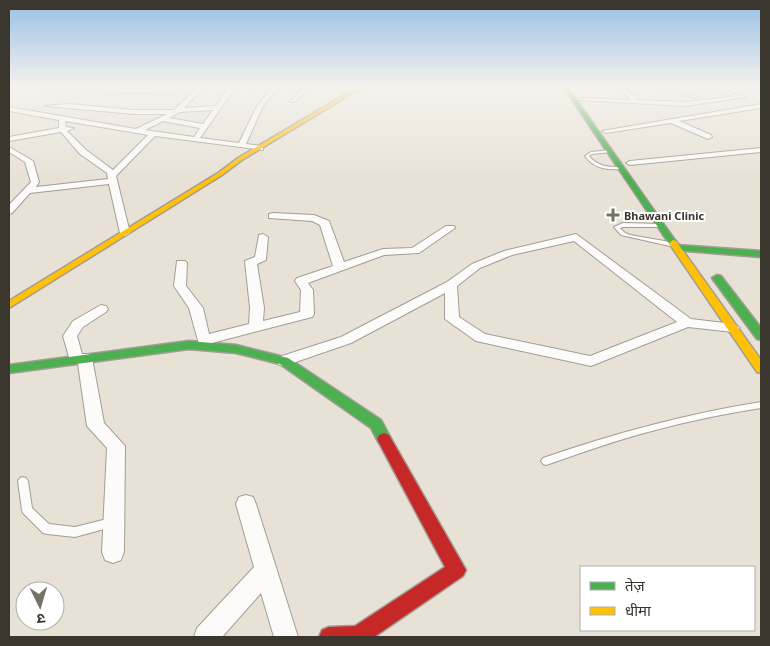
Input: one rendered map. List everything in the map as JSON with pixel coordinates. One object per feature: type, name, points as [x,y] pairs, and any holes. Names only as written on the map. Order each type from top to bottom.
[{"type":"main road","points":[[9,305],[309,118]]},
{"type":"main road","points":[[587,118],[610,151],[653,193]]},
{"type":"main road","points":[[596,118],[606,131],[675,246],[761,369]]},
{"type":"main road","points":[[675,246],[692,245],[761,254]]},
{"type":"main road","points":[[692,245],[749,315],[761,336]]},
{"type":"main road","points":[[9,369],[204,342],[284,361],[376,424],[457,570],[358,636],[329,637]]},
{"type":"street","points":[[59,118],[137,132],[260,148]]},
{"type":"street","points":[[195,140],[211,118]]},
{"type":"street","points":[[241,146],[254,118]]},
{"type":"street","points":[[668,118],[708,137]]},
{"type":"street","points":[[606,131],[681,118]]},
{"type":"street","points":[[62,119],[63,130],[83,152],[111,172],[125,233]]},
{"type":"street","points":[[137,132],[163,119],[205,127]]},
{"type":"street","points":[[9,139],[94,124]]},
{"type":"street","points":[[30,190],[113,179],[153,134]]},
{"type":"street","points":[[9,149],[29,161],[35,182],[30,190],[9,211]]},
{"type":"street","points":[[626,166],[761,150]]},
{"type":"street","points":[[273,216],[314,218],[325,222],[340,268]]},
{"type":"street","points":[[181,263],[180,286],[196,308],[204,342],[307,314],[307,290],[301,281],[383,252],[415,251],[450,228]]},
{"type":"street","points":[[256,327],[257,308],[251,261],[260,260],[263,237]]},
{"type":"street","points":[[284,361],[346,340],[451,285],[476,266],[508,254],[576,237],[687,324]]},
{"type":"street","points":[[451,285],[452,319],[481,338],[591,361],[687,324],[733,328]]},
{"type":"street","points":[[100,309],[78,324],[70,336],[80,359],[96,426],[116,446],[112,552]]},
{"type":"street","points":[[246,504],[286,637]]},
{"type":"street","points":[[206,637],[266,570]]},
{"type":"lane","points":[[610,151],[591,153],[587,156],[592,163],[599,167],[626,166]]},
{"type":"lane","points":[[662,225],[623,225],[618,227],[623,234],[629,236],[675,246]]},
{"type":"lane","points":[[546,461],[610,438],[658,425],[710,413],[761,405]]},
{"type":"lane","points":[[23,481],[27,510],[47,529],[76,532],[114,522]]},
{"type":"traffic: fast","points":[[587,118],[673,243]]},
{"type":"traffic: fast","points":[[677,248],[761,254]]},
{"type":"traffic: fast","points":[[717,278],[761,336]]},
{"type":"traffic: fast","points":[[9,369],[189,345],[236,349],[284,361],[376,424],[384,439]]},
{"type":"traffic: slow","points":[[9,305],[220,174],[240,159],[308,118]]},
{"type":"traffic: slow","points":[[673,243],[761,369]]},
{"type":"traffic: jam","points":[[329,637],[358,636],[457,570],[384,439]]},
{"type":"place","name":"Bhawani Clinic","points":[[613,215]]}]
